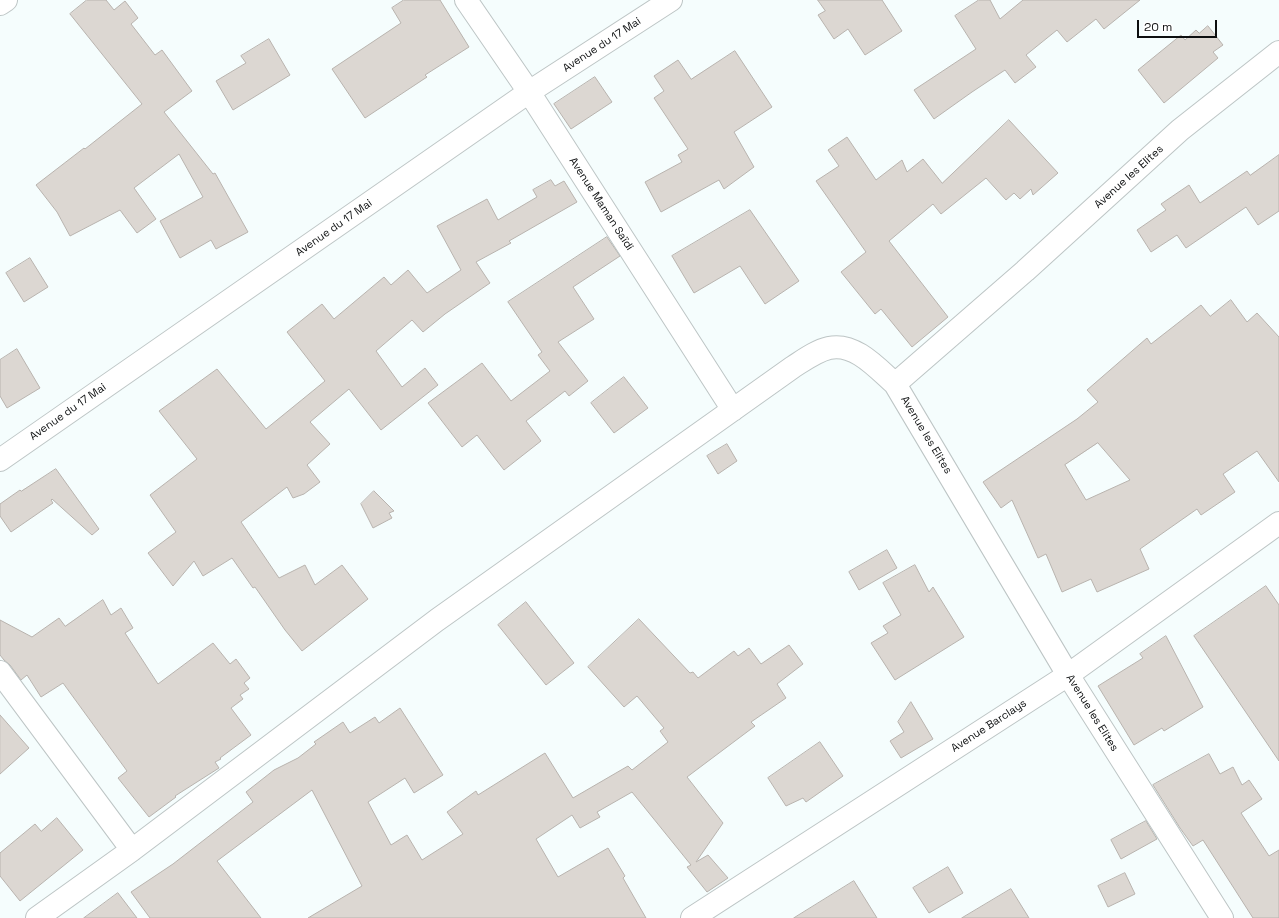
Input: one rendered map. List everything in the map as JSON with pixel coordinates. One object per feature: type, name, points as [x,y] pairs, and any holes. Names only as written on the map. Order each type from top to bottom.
[{"type":"street","points":[[0,4],[6,0]]},
{"type":"street","name":"Avenue Maman Saïdi","points":[[466,0],[529,92],[733,410]]},
{"type":"street","name":"Avenue du 17 Mai","points":[[0,460],[529,92],[671,0]]},
{"type":"street","name":"Avenue les Elites","points":[[1222,918],[1068,675],[895,384],[1025,271],[1180,130],[1279,52]]},
{"type":"street","points":[[37,918],[132,850],[437,620],[793,367],[814,354],[830,348],[846,348],[866,358],[895,384]]},
{"type":"street","name":"Avenue Barclays","points":[[692,918],[1068,675],[1279,523]]},
{"type":"street","points":[[0,672],[132,850]]},
{"type":"building","points":[[87,0],[106,0],[114,10],[125,1],[138,18],[131,24],[155,55],[162,50],[192,91],[164,112],[213,174],[215,173],[248,232],[216,249],[211,240],[180,258],[160,221],[203,197],[179,154],[134,188],[156,219],[137,233],[120,210],[70,236],[57,212],[36,185],[142,104],[70,14]]},
{"type":"building","points":[[404,0],[440,0],[469,47],[425,75],[427,77],[365,118],[332,69],[401,23],[392,8]]},
{"type":"building","points":[[818,0],[882,0],[902,31],[865,55],[848,29],[834,39],[818,15],[825,11]]},
{"type":"building","points":[[979,0],[990,0],[1000,19],[1023,0],[1140,0],[1104,29],[1096,19],[1067,42],[1057,30],[1026,55],[1036,67],[1015,83],[1005,70],[934,119],[914,90],[976,49],[955,16]]},
{"type":"building","points":[[1208,26],[1223,45],[1213,52],[1218,58],[1164,103],[1138,70],[1181,35],[1185,40],[1196,30],[1199,33]]},
{"type":"building","points":[[269,39],[290,75],[233,110],[216,81],[246,63],[241,56]]},
{"type":"building","points":[[735,51],[772,107],[734,132],[754,167],[724,189],[719,180],[661,212],[645,182],[682,162],[678,155],[688,149],[654,98],[664,91],[654,76],[678,60],[691,79]]},
{"type":"building","points":[[595,77],[612,102],[571,129],[554,104]]},
{"type":"building","points":[[1009,120],[1058,173],[1033,195],[1031,189],[1020,199],[1014,193],[1006,200],[986,178],[941,214],[933,204],[889,241],[948,317],[912,347],[881,309],[875,314],[841,272],[866,252],[816,181],[839,166],[828,150],[847,137],[876,180],[902,160],[907,172],[923,159],[942,183]]},
{"type":"building","points":[[1279,155],[1279,211],[1258,225],[1246,207],[1186,248],[1177,235],[1151,252],[1137,230],[1166,210],[1161,204],[1189,185],[1200,203],[1247,171],[1250,175]]},
{"type":"building","points":[[551,180],[555,186],[564,181],[577,202],[509,241],[511,243],[476,262],[490,283],[445,314],[423,332],[412,320],[376,351],[402,387],[425,368],[438,385],[381,430],[349,389],[310,422],[330,444],[307,465],[320,482],[304,494],[293,498],[287,487],[241,522],[279,578],[305,565],[315,585],[342,565],[368,599],[302,651],[285,630],[255,587],[253,588],[232,558],[203,576],[194,561],[173,586],[148,553],[176,532],[150,495],[197,459],[159,411],[217,369],[266,429],[325,381],[287,332],[322,304],[334,319],[384,277],[391,285],[408,270],[427,293],[461,270],[437,226],[487,199],[498,220],[537,197],[533,190]]},
{"type":"building","points":[[750,210],[799,281],[765,304],[740,266],[694,293],[672,256]]},
{"type":"building","points":[[607,237],[620,256],[573,287],[594,319],[558,342],[588,381],[569,396],[565,391],[526,421],[541,441],[504,470],[477,435],[462,447],[428,403],[482,363],[511,401],[550,371],[538,355],[542,352],[508,302]]},
{"type":"building","points":[[30,258],[48,287],[24,302],[6,273]]},
{"type":"building","points":[[1231,300],[1247,322],[1257,313],[1279,337],[1279,482],[1257,451],[1223,474],[1235,492],[1201,515],[1197,509],[1140,549],[1149,569],[1097,592],[1091,579],[1062,592],[1046,554],[1038,558],[1012,500],[1001,508],[983,482],[1077,419],[1098,402],[1087,390],[1147,338],[1151,344],[1201,305],[1210,316]],"holes":[[[1098,443],[1130,480],[1086,500],[1065,465]]]},
{"type":"building","points":[[17,349],[40,388],[7,408],[0,396],[0,360]]},
{"type":"building","points":[[624,377],[648,408],[614,433],[591,403]]},
{"type":"building","points":[[727,444],[737,461],[718,474],[707,456]]},
{"type":"building","points":[[56,469],[99,529],[92,535],[52,499],[51,500],[53,503],[11,532],[0,516],[0,504],[20,490],[21,491]]},
{"type":"building","points":[[374,491],[394,511],[389,513],[392,518],[373,528],[361,504]]},
{"type":"building","points":[[887,550],[897,568],[859,590],[849,572]]},
{"type":"building","points":[[915,565],[929,592],[933,587],[964,637],[895,680],[871,643],[888,633],[883,626],[901,615],[883,583]]},
{"type":"building","points":[[1266,586],[1279,605],[1279,761],[1194,636]]},
{"type":"building","points":[[103,600],[111,615],[121,608],[133,628],[125,633],[158,684],[213,643],[230,664],[236,659],[250,678],[244,683],[249,689],[240,695],[243,699],[231,708],[251,735],[220,758],[221,759],[215,762],[219,768],[175,796],[176,797],[149,817],[118,778],[127,771],[63,683],[41,697],[27,675],[21,680],[10,665],[0,655],[0,620],[32,637],[59,618],[65,626]]},
{"type":"building","points":[[526,602],[574,663],[546,685],[498,625]]},
{"type":"building","points":[[639,619],[690,673],[693,672],[698,678],[734,651],[738,656],[749,648],[761,664],[789,645],[803,664],[777,684],[786,698],[751,722],[755,726],[687,777],[723,823],[696,862],[708,855],[728,878],[707,892],[687,867],[691,865],[632,792],[597,812],[600,817],[580,828],[572,815],[536,839],[558,877],[608,848],[625,876],[623,878],[646,918],[308,918],[362,886],[312,790],[217,861],[261,918],[150,918],[131,892],[173,864],[253,802],[246,792],[274,770],[298,758],[316,744],[314,742],[343,722],[350,733],[375,717],[379,723],[400,708],[443,775],[414,793],[405,778],[368,802],[391,845],[407,835],[422,860],[463,834],[447,812],[476,791],[478,795],[545,753],[573,798],[628,766],[632,770],[668,742],[660,731],[664,728],[637,696],[624,707],[588,667]]},
{"type":"building","points":[[1166,636],[1203,707],[1164,731],[1162,728],[1134,745],[1098,686],[1143,658],[1140,654]]},
{"type":"building","points":[[911,702],[933,739],[901,758],[890,741],[904,732],[898,722]]},
{"type":"building","points":[[0,715],[29,748],[0,774]]},
{"type":"building","points":[[820,742],[843,776],[806,802],[803,798],[786,806],[768,778]]},
{"type":"building","points":[[1209,754],[1220,774],[1233,767],[1242,785],[1249,780],[1262,799],[1241,813],[1269,856],[1279,850],[1279,918],[1253,918],[1203,840],[1193,846],[1153,785]]},
{"type":"building","points":[[57,818],[83,850],[20,901],[0,876],[0,853],[35,824],[41,831]]},
{"type":"building","points":[[1146,821],[1157,839],[1121,859],[1111,840]]},
{"type":"building","points":[[948,867],[963,893],[929,913],[913,888]]},
{"type":"building","points":[[1125,873],[1135,894],[1108,907],[1098,886]]},
{"type":"building","points":[[854,881],[877,918],[794,918]]},
{"type":"building","points":[[1011,889],[1029,918],[962,918]]},
{"type":"building","points":[[118,893],[137,918],[84,918]]}]
